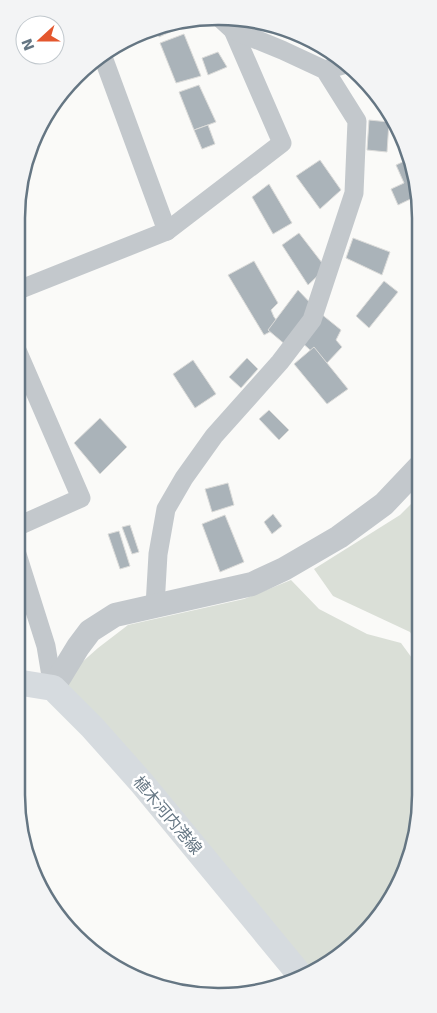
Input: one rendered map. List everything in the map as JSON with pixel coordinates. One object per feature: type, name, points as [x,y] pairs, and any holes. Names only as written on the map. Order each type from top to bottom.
[{"type":"main road","points":[[25,683],[53,688]]},
{"type":"main road","name":"植木河内港線","points":[[53,688],[92,727],[135,775],[297,971]]},
{"type":"street","points":[[25,287],[167,230],[282,143],[227,25]]},
{"type":"street","points":[[155,606],[158,554],[166,509],[184,478],[214,436],[280,362],[312,320],[354,193],[357,121],[325,70],[229,25]]},
{"type":"street","points":[[105,62],[167,230]]},
{"type":"street","points":[[325,70],[338,66]]},
{"type":"street","points":[[25,369],[81,498],[25,523]]},
{"type":"street","points":[[53,688],[90,631],[115,615],[252,584],[284,569],[339,537],[384,504],[412,474]]},
{"type":"street","points":[[25,580],[46,646],[53,688]]},
{"type":"shaded area","points":[[412,503],[412,635],[410,632],[333,596],[314,569],[400,515]]},
{"type":"shaded area","points":[[291,580],[319,609],[367,634],[401,643],[412,658],[412,807],[402,857],[386,891],[364,922],[336,948],[297,971],[53,688],[98,648],[128,625],[244,599]]},
{"type":"building","points":[[172,31],[159,37],[158,35]]},
{"type":"building","points":[[184,34],[201,76],[176,83],[160,43]]},
{"type":"building","points":[[218,52],[227,67],[208,75],[202,58]]},
{"type":"building","points":[[199,85],[216,122],[194,130],[179,92]]},
{"type":"building","points":[[369,120],[386,122],[389,127],[387,152],[367,150]]},
{"type":"building","points":[[208,125],[215,144],[202,149],[194,130]]},
{"type":"building","points":[[320,160],[341,190],[320,209],[296,176]]},
{"type":"building","points":[[403,162],[411,199],[398,205],[391,189],[404,183],[396,165]]},
{"type":"building","points":[[269,184],[292,223],[273,234],[252,197]]},
{"type":"building","points":[[299,233],[326,268],[308,285],[282,245]]},
{"type":"building","points":[[353,238],[390,252],[382,275],[346,258]]},
{"type":"building","points":[[254,261],[278,303],[271,310],[281,326],[264,335],[228,275]]},
{"type":"building","points":[[384,281],[398,292],[369,328],[356,316]]},
{"type":"building","points":[[298,290],[316,309],[287,346],[268,330]]},
{"type":"building","points":[[320,313],[341,330],[336,340],[342,347],[326,364],[300,341]]},
{"type":"building","points":[[314,347],[348,389],[327,404],[294,364]]},
{"type":"building","points":[[247,358],[258,369],[241,388],[229,377]]},
{"type":"building","points":[[193,360],[216,394],[195,408],[173,374]]},
{"type":"building","points":[[269,410],[289,430],[279,440],[259,419]]},
{"type":"building","points":[[100,418],[127,447],[100,474],[74,443]]},
{"type":"building","points":[[228,483],[234,505],[212,512],[205,489]]},
{"type":"building","points":[[273,514],[282,526],[272,534],[264,522]]},
{"type":"building","points":[[225,515],[244,562],[220,572],[202,524]]},
{"type":"building","points":[[130,525],[139,552],[132,554],[122,527]]},
{"type":"building","points":[[119,531],[130,566],[120,569],[108,534]]}]
